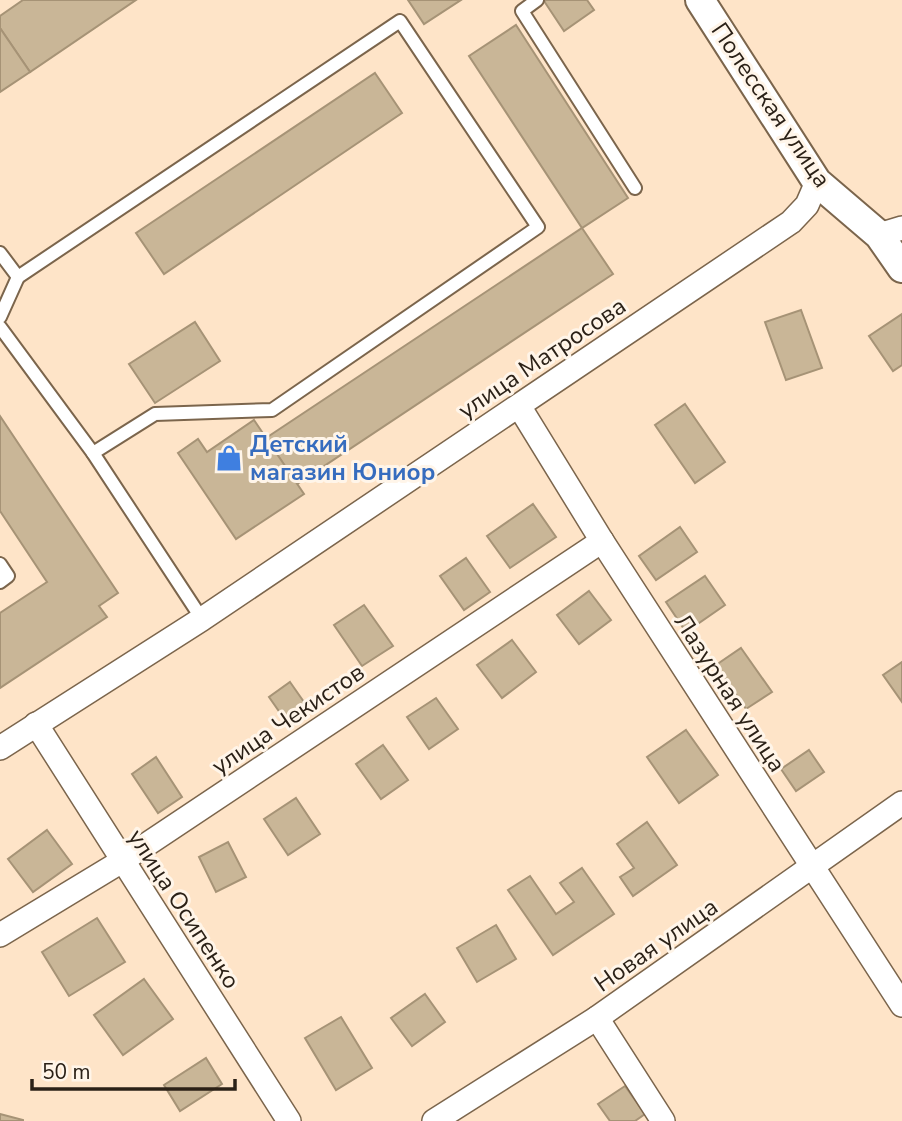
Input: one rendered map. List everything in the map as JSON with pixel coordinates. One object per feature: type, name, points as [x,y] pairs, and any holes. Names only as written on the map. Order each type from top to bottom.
[{"type":"street","name":"Полесская улица","points":[[701,0],[817,182],[891,232],[902,268]]},
{"type":"street","name":"улица Матросова","points":[[0,748],[202,619],[791,222],[807,205],[817,182]]},
{"type":"street","name":"Лазурная улица","points":[[519,406],[602,541],[902,1005]]},
{"type":"street","name":"улица Чекистов","points":[[0,935],[122,861],[602,541]]},
{"type":"street","name":"улица Осипенко","points":[[36,724],[289,1121]]},
{"type":"street","name":"Новая улица","points":[[434,1121],[597,1018],[902,803]]},
{"type":"street","points":[[597,1018],[663,1121]]},
{"type":"lane","points":[[537,0],[522,11],[635,188]]},
{"type":"lane","points":[[0,317],[18,277],[401,21],[538,227],[272,410],[155,414],[93,453]]},
{"type":"lane","points":[[0,253],[18,277]]},
{"type":"lane","points":[[0,327],[93,453],[202,619]]},
{"type":"lane","points":[[0,564],[8,576],[0,582]]},
{"type":"building","points":[[23,0],[136,0],[30,72],[0,28],[0,16]]},
{"type":"building","points":[[408,0],[461,0],[424,24]]},
{"type":"building","points":[[587,0],[594,10],[564,31],[544,1]]},
{"type":"building","points":[[516,25],[628,198],[582,228],[469,56]]},
{"type":"building","points":[[0,28],[30,72],[0,92]]},
{"type":"building","points":[[375,73],[402,113],[164,274],[136,233]]},
{"type":"building","points":[[582,228],[613,274],[297,484],[266,438]]},
{"type":"building","points":[[801,310],[822,368],[786,380],[765,322]]},
{"type":"building","points":[[902,314],[902,365],[893,371],[869,336]]},
{"type":"building","points":[[195,322],[220,361],[155,403],[129,364]]},
{"type":"building","points":[[685,404],[725,462],[695,483],[655,425]]},
{"type":"building","points":[[0,416],[118,593],[99,606],[107,617],[0,688],[0,613],[47,582],[0,511]]},
{"type":"building","points":[[254,420],[304,494],[236,539],[178,453],[198,439],[207,452]]},
{"type":"building","points":[[533,504],[556,537],[510,568],[487,536]]},
{"type":"building","points":[[680,527],[697,552],[656,580],[639,556]]},
{"type":"building","points":[[466,558],[490,592],[464,610],[440,576]]},
{"type":"building","points":[[705,576],[725,605],[686,632],[666,602]]},
{"type":"building","points":[[589,591],[611,620],[579,644],[557,615]]},
{"type":"building","points":[[364,605],[393,646],[362,666],[334,625]]},
{"type":"building","points":[[512,640],[536,672],[502,698],[477,665]]},
{"type":"building","points":[[741,648],[772,692],[746,709],[716,665]]},
{"type":"building","points":[[902,662],[902,702],[883,675]]},
{"type":"building","points":[[290,682],[311,712],[290,727],[269,697]]},
{"type":"building","points":[[436,698],[458,729],[429,749],[407,717]]},
{"type":"building","points":[[686,730],[718,775],[679,803],[647,757]]},
{"type":"building","points":[[383,745],[408,780],[381,799],[356,764]]},
{"type":"building","points":[[809,750],[824,772],[796,791],[781,769]]},
{"type":"building","points":[[156,757],[182,797],[158,813],[132,774]]},
{"type":"building","points":[[296,798],[320,834],[288,855],[264,819]]},
{"type":"building","points":[[647,822],[677,865],[633,896],[620,877],[634,868],[617,844]]},
{"type":"building","points":[[47,830],[72,864],[33,892],[8,859]]},
{"type":"building","points":[[228,842],[246,877],[216,892],[199,857]]},
{"type":"building","points":[[582,868],[614,914],[553,955],[508,890],[530,876],[556,914],[574,902],[560,883]]},
{"type":"building","points":[[97,918],[125,962],[69,996],[42,952]]},
{"type":"building","points":[[496,925],[516,959],[477,982],[457,948]]},
{"type":"building","points":[[144,979],[173,1019],[123,1055],[94,1015]]},
{"type":"building","points":[[425,994],[445,1022],[412,1046],[391,1018]]},
{"type":"building","points":[[341,1017],[372,1068],[336,1090],[305,1038]]},
{"type":"building","points":[[206,1058],[222,1084],[180,1111],[164,1085]]},
{"type":"building","points":[[625,1086],[645,1114],[635,1121],[610,1121],[598,1104]]},
{"type":"building","points":[[0,1114],[23,1120],[23,1121],[0,1121]]},
{"type":"place","name":"Детский магазин Юниор","points":[[229,458]]}]
